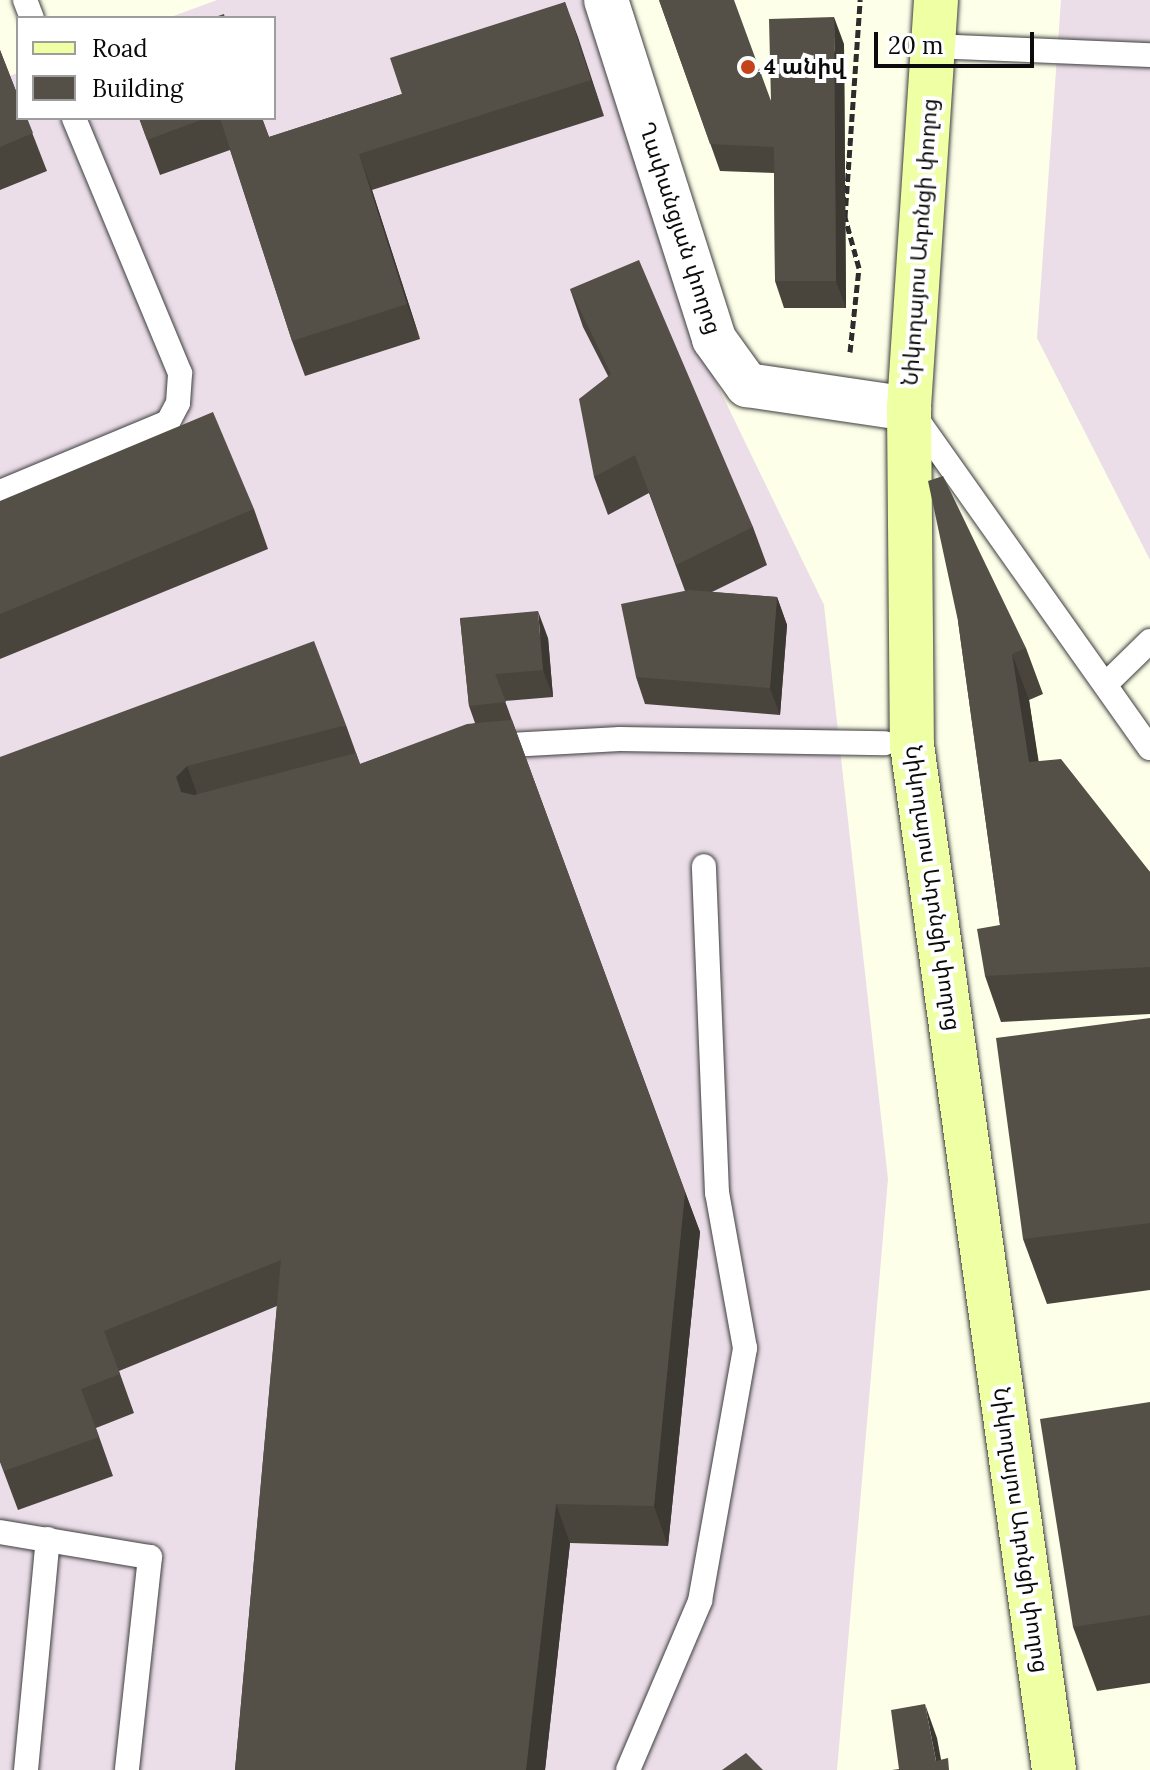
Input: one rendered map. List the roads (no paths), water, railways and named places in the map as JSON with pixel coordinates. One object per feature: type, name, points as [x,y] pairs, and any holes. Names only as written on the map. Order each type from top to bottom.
[{"type":"street","name":"Ղափանցյան փողոց","points":[[606,0],[714,339],[747,385],[880,403]]},
{"type":"street","name":"Նիկողայոս Ադոնցի փողոց","points":[[909,0],[880,403],[885,743],[1026,1770]]},
{"type":"street","name":"Նիկողայոս Ադոնցի փողոց","points":[[936,0],[880,403],[912,745],[1054,1770]]},
{"type":"lane","points":[[932,46],[1150,55]]},
{"type":"lane","points":[[0,492],[168,422],[178,403],[180,373],[75,120]]},
{"type":"lane","points":[[880,403],[1107,683],[1150,748]]},
{"type":"lane","points":[[1107,683],[1150,641]]},
{"type":"lane","points":[[459,754],[620,739],[885,743]]},
{"type":"lane","points":[[628,1770],[700,1601],[745,1348],[717,1193],[704,866]]},
{"type":"lane","points":[[0,1532],[150,1557],[127,1770]]},
{"type":"lane","points":[[26,1770],[48,1539]]},
{"type":"place","name":"4 անիվ","points":[[748,67]]}]
